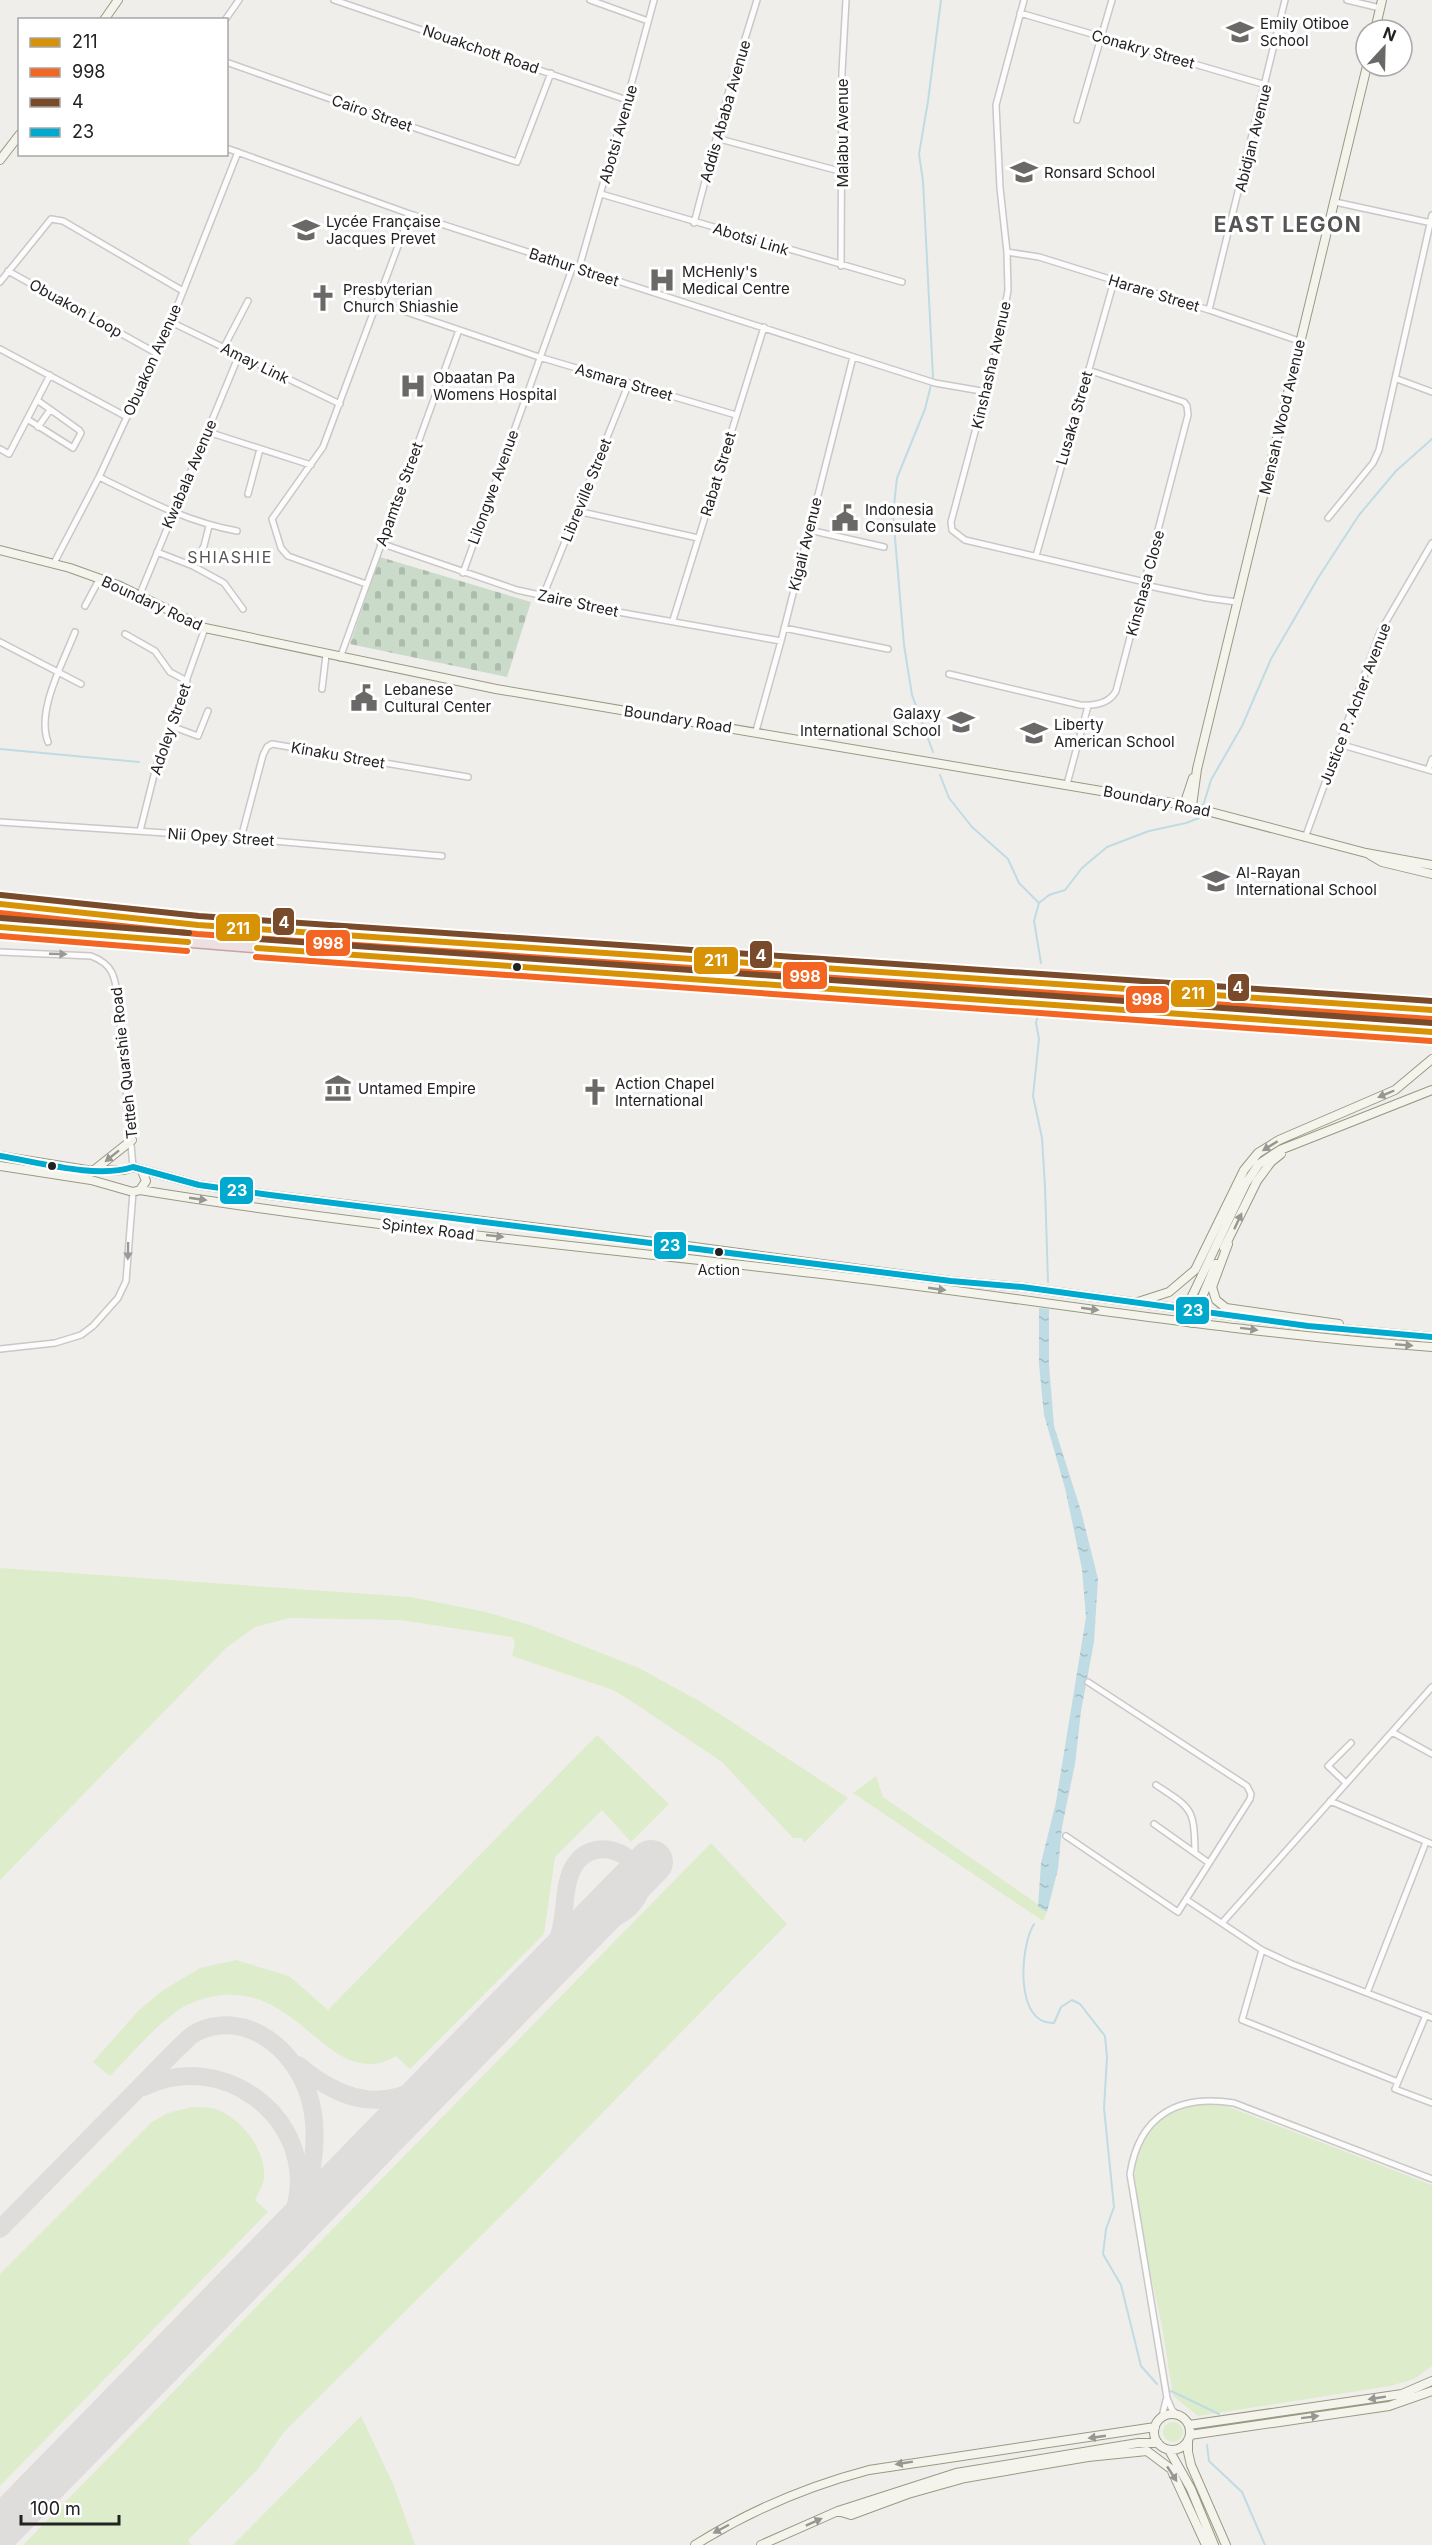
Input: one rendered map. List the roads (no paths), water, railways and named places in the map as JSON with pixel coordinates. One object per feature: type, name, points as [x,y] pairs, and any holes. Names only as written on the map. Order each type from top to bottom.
[{"type":"highway","points":[[0,904],[198,925],[1432,1010]]},
{"type":"highway","points":[[0,927],[382,958],[1432,1032]]},
{"type":"main road","points":[[105,18],[118,0]]},
{"type":"main road","name":"Mensah Wood Avenue","points":[[1188,806],[1364,78]]},
{"type":"main road","points":[[0,160],[18,137]]},
{"type":"main road","name":"Boundary Road","points":[[0,550],[54,563],[100,578],[140,594],[183,619],[205,628],[326,655],[540,697],[756,731],[1167,801],[1366,853],[1432,866]]},
{"type":"main road","points":[[1167,801],[1191,792],[1201,809]]},
{"type":"main road","name":"Boundary Road","points":[[1366,853],[1382,862],[1432,874]]},
{"type":"main road","points":[[1134,1303],[1169,1292],[1195,1270],[1244,1170],[1258,1154],[1279,1140],[1395,1090],[1432,1059]]},
{"type":"main road","points":[[1181,1321],[1252,1174],[1267,1157],[1432,1090]]},
{"type":"main road","points":[[1323,1122],[1340,1127]]},
{"type":"main road","points":[[93,1171],[132,1140]]},
{"type":"main road","points":[[1292,1146],[1271,1162],[1257,1181],[1227,1245],[1212,1287],[1220,1305],[1226,1308],[1338,1324],[1366,1331]]},
{"type":"main road","points":[[0,1156],[93,1171],[124,1170],[134,1167]]},
{"type":"main road","name":"Spintex Road","points":[[0,1166],[69,1176],[136,1191],[312,1215],[859,1278],[1191,1323],[1320,1338],[1432,1347]]},
{"type":"main road","name":"Spintex Road","points":[[134,1167],[199,1185],[270,1195],[1185,1310],[1432,1337]]},
{"type":"main road","points":[[124,1170],[120,1179],[124,1189]]},
{"type":"main road","points":[[136,1191],[146,1181],[142,1171]]},
{"type":"main road","points":[[1191,1323],[1194,1311],[1221,1252],[1227,1245]]},
{"type":"main road","points":[[1189,2426],[1402,2394],[1432,2381]]},
{"type":"main road","points":[[1169,2450],[1176,2450],[1189,2438],[1230,2427],[1389,2406],[1432,2391]]},
{"type":"main road","points":[[1158,2443],[1155,2427],[1162,2417],[1178,2415],[1189,2426],[1188,2452],[1191,2464],[1226,2545]]},
{"type":"main road","points":[[695,2545],[717,2531],[782,2499],[833,2479],[869,2470],[1155,2427]]},
{"type":"main road","points":[[761,2545],[838,2511],[956,2473],[1138,2443],[1158,2443],[1169,2450],[1191,2489],[1214,2545]]},
{"type":"main road","points":[[838,2511],[851,2515],[908,2494],[965,2478],[1088,2457],[1147,2451],[1171,2469],[1206,2545]]},
{"type":"street","points":[[226,18],[239,0]]},
{"type":"street","name":"Nouakchott Road","points":[[334,0],[627,100]]},
{"type":"street","points":[[590,0],[648,21]]},
{"type":"street","name":"Abotsi Avenue","points":[[576,267],[601,194],[654,0]]},
{"type":"street","name":"Addis Ababa Avenue","points":[[694,223],[716,138],[757,0]]},
{"type":"street","name":"Malabu Avenue","points":[[841,266],[842,72],[846,0]]},
{"type":"street","name":"Kinshasha Avenue","points":[[1024,0],[996,105],[1000,188],[1007,252],[1006,304],[987,392],[951,522],[952,530],[965,540],[1207,598],[1237,602]]},
{"type":"street","points":[[1077,120],[1112,0]]},
{"type":"street","name":"Abidjan Avenue","points":[[1209,310],[1285,0]]},
{"type":"street","points":[[1347,0],[1381,4]]},
{"type":"street","name":"Conakry Street","points":[[1020,12],[1266,85]]},
{"type":"street","name":"Cairo Street","points":[[228,63],[517,162],[551,73]]},
{"type":"street","points":[[716,138],[843,172]]},
{"type":"street","name":"Bathur Street","points":[[228,149],[410,214],[924,380],[987,392]]},
{"type":"street","name":"Obuakon Avenue","points":[[54,563],[99,477],[171,322],[238,152]]},
{"type":"street","name":"Abotsi Link","points":[[601,194],[902,282]]},
{"type":"street","points":[[1335,202],[1431,223]]},
{"type":"street","points":[[366,584],[288,556],[281,548],[272,519],[323,447],[410,214]]},
{"type":"street","points":[[1328,518],[1373,464],[1384,432],[1432,215]]},
{"type":"street","points":[[0,282],[51,219],[56,219],[63,220],[183,291]]},
{"type":"street","name":"Harare Street","points":[[1007,252],[1039,257],[1209,310],[1299,341]]},
{"type":"street","name":"Lilongwe Avenue","points":[[463,573],[540,357],[576,267]]},
{"type":"street","name":"Obuakon Loop","points":[[8,271],[156,353]]},
{"type":"street","name":"Lusaka Street","points":[[1036,556],[1114,282]]},
{"type":"street","points":[[224,347],[248,301]]},
{"type":"street","name":"Asmara Street","points":[[377,302],[540,357],[736,415]]},
{"type":"street","name":"Amay Link","points":[[171,322],[340,404]]},
{"type":"street","name":"Rabat Street","points":[[673,620],[764,327]]},
{"type":"street","name":"Apamtse Street","points":[[340,658],[459,330]]},
{"type":"street","points":[[0,350],[127,417]]},
{"type":"street","name":"Kwabala Avenue","points":[[140,594],[239,355]]},
{"type":"street","name":"Kigali Avenue","points":[[756,731],[782,641],[853,357]]},
{"type":"street","name":"Kinshasa Close","points":[[1088,370],[1184,402],[1188,415],[1116,691],[1108,701],[1088,706]]},
{"type":"street","points":[[0,449],[9,454],[50,375]]},
{"type":"street","points":[[1397,380],[1432,392]]},
{"type":"street","name":"Libreville Street","points":[[543,596],[629,383]]},
{"type":"street","points":[[27,419],[73,448],[81,433],[80,430],[37,400]]},
{"type":"street","points":[[38,427],[51,410]]},
{"type":"street","points":[[208,432],[311,465]]},
{"type":"street","points":[[248,494],[260,449]]},
{"type":"street","points":[[99,477],[172,513],[209,526],[237,531]]},
{"type":"street","points":[[577,511],[698,538]]},
{"type":"street","points":[[193,566],[204,546],[209,526]]},
{"type":"street","points":[[809,530],[884,547]]},
{"type":"street","name":"Zaire Street","points":[[380,543],[463,573],[543,596],[782,641]]},
{"type":"street","name":"Justice P. Acher Avenue","points":[[1305,838],[1380,632],[1432,543]]},
{"type":"street","points":[[157,552],[193,566],[224,583],[243,609]]},
{"type":"street","points":[[85,606],[100,578]]},
{"type":"street","name":"Adoley Street","points":[[140,831],[157,763],[205,628]]},
{"type":"street","points":[[784,628],[888,650]]},
{"type":"street","points":[[48,742],[44,731],[44,714],[75,632]]},
{"type":"street","points":[[125,634],[155,651],[170,672],[187,681]]},
{"type":"street","points":[[0,642],[81,684]]},
{"type":"street","points":[[322,689],[326,655]]},
{"type":"street","points":[[949,674],[1088,706],[1067,784]]},
{"type":"street","points":[[171,726],[198,736],[208,711]]},
{"type":"street","name":"Kinaku Street","points":[[241,838],[262,755],[272,744],[468,777]]},
{"type":"street","points":[[1339,744],[1430,770],[1432,759]]},
{"type":"street","name":"Nii Opey Street","points":[[0,822],[241,838],[442,856]]},
{"type":"street","name":"Tetteh Quarshie Road","points":[[0,952],[91,956],[101,959],[111,968],[115,976],[118,998],[134,1167]]},
{"type":"street","points":[[0,1349],[55,1343],[81,1335],[93,1326],[118,1298],[126,1281],[136,1191]]},
{"type":"street","points":[[1066,1836],[1178,1912],[1250,1799],[1250,1789],[1088,1682]]},
{"type":"street","points":[[1222,1923],[1432,1686]]},
{"type":"street","points":[[1392,1732],[1432,1754]]},
{"type":"street","points":[[1346,1783],[1328,1766],[1351,1743]]},
{"type":"street","points":[[1156,1785],[1188,1806],[1194,1818],[1195,1852]]},
{"type":"street","points":[[1330,1801],[1429,1843],[1367,1993]]},
{"type":"street","points":[[1154,1824],[1209,1863]]},
{"type":"street","points":[[1187,1900],[1262,1950],[1292,1964],[1429,2016],[1396,2090],[1432,2103]]},
{"type":"street","points":[[1262,1950],[1242,2020],[1398,2082]]},
{"type":"street","points":[[1178,2415],[1172,2410],[1167,2398],[1130,2174],[1138,2142],[1147,2128],[1163,2114],[1189,2102],[1214,2100],[1233,2103],[1432,2180]]},
{"type":"street","points":[[1162,2417],[1167,2398]]},
{"type":"water","points":[[1039,1308],[1049,1309],[1049,1364],[1054,1426],[1081,1511],[1098,1579],[1094,1642],[1081,1711],[1075,1764],[1062,1827],[1058,1869],[1047,1912],[1038,1907],[1041,1863],[1056,1802],[1086,1617],[1082,1569],[1065,1488],[1044,1415],[1039,1364]]},
{"type":"waterway","points":[[933,752],[912,695],[904,645],[893,514],[897,478],[925,409],[933,377],[923,181],[919,154],[941,0]]},
{"type":"waterway","points":[[1203,806],[1211,780],[1242,726],[1271,659],[1318,578],[1359,515],[1396,471],[1432,439]]},
{"type":"waterway","points":[[0,749],[139,762]]},
{"type":"waterway","points":[[940,775],[949,798],[972,827],[1008,859],[1019,883],[1039,903],[1034,921],[1041,963]]},
{"type":"waterway","points":[[1039,903],[1049,895],[1065,890],[1082,868],[1107,847],[1149,831],[1199,818]]},
{"type":"waterway","points":[[1039,1010],[1036,1023],[1039,1039],[1033,1096],[1042,1138],[1048,1282]]},
{"type":"waterway","points":[[1034,1924],[1029,1935],[1024,1966],[1026,1998],[1032,2011],[1041,2020],[1054,2023],[1061,2007],[1072,2000],[1080,2004],[1105,2036],[1107,2057],[1104,2108],[1114,2207],[1106,2229],[1103,2254],[1121,2285],[1141,2366],[1157,2384]]},
{"type":"waterway","points":[[1171,2391],[1219,2414]]},
{"type":"waterway","points":[[1207,2445],[1209,2461],[1242,2492],[1265,2545]]},
{"type":"place","name":"Emily Otiboe School","points":[[1240,32]]},
{"type":"place","name":"Ronsard School","points":[[1024,172]]},
{"type":"place","name":"Lycée Française Jacques Prevet","points":[[306,230]]},
{"type":"place","name":"McHenly's Medical Centre","points":[[662,280]]},
{"type":"place","name":"Presbyterian Church Shiashie","points":[[323,298]]},
{"type":"place","name":"Obaatan Pa Womens Hospital","points":[[413,386]]},
{"type":"place","name":"Indonesia Consulate","points":[[845,518]]},
{"type":"place","name":"Lebanese Cultural Center","points":[[364,698]]},
{"type":"place","name":"Galaxy International School","points":[[961,722]]},
{"type":"place","name":"Liberty American School","points":[[1034,733]]},
{"type":"place","name":"Al-Rayan International School","points":[[1216,881]]},
{"type":"place","name":"Untamed Empire","points":[[338,1088]]},
{"type":"place","name":"Action Chapel International","points":[[595,1092]]},
{"type":"place","name":"Action","points":[[719,1252]]},
{"type":"district","name":"EAST LEGON","points":[[1288,224]]},
{"type":"district","name":"SHIASHIE","points":[[230,557]]}]
